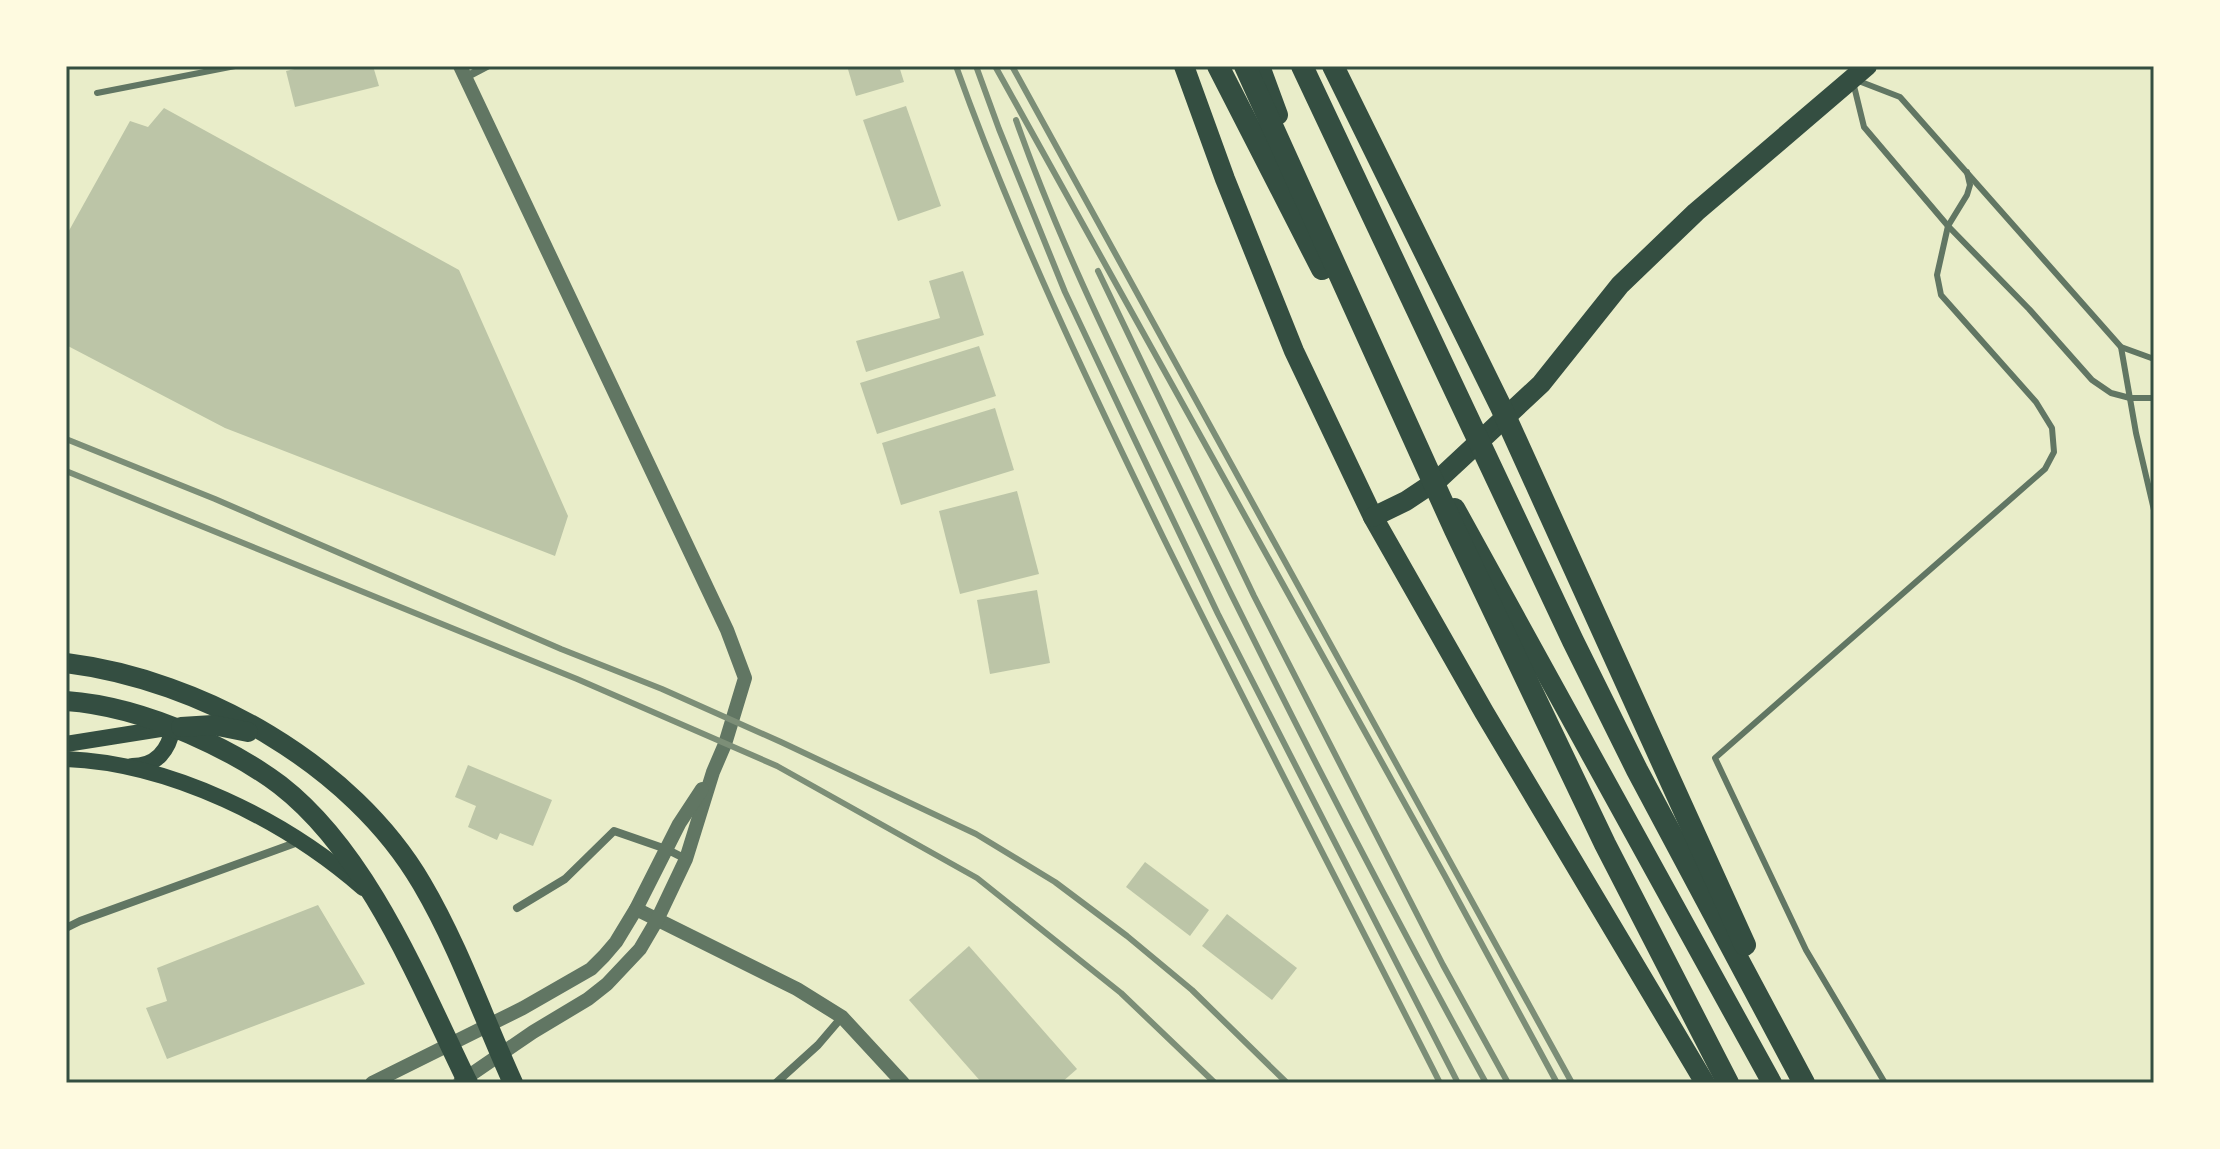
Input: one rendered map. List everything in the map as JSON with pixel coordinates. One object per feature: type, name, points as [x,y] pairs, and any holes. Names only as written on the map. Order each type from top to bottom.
[{"type":"highway","points":[[1184,66],[1225,179],[1294,351],[1373,517],[1484,712],[1705,1083]]},
{"type":"highway","points":[[1218,66],[1455,530]]},
{"type":"highway","points":[[1245,66],[1455,530],[1605,844],[1728,1083]]},
{"type":"highway","points":[[1260,66],[1352,292],[1439,479],[1772,1083]]},
{"type":"highway","points":[[1302,66],[1580,656],[1681,855],[1805,1083]]},
{"type":"highway","points":[[1333,66],[1501,407],[1805,1083]]},
{"type":"highway","points":[[1373,517],[1406,501],[1439,479],[1541,384],[1620,285],[1685,223],[1860,72]]},
{"type":"highway","points":[[66,663],[137,678],[199,700],[297,753],[347,793],[374,819],[422,883],[468,978],[513,1083]]},
{"type":"highway","points":[[137,678],[150,686],[166,704],[173,727]]},
{"type":"highway","points":[[66,701],[86,702],[173,727],[221,748],[282,787],[335,841],[378,904],[450,1045],[464,1082]]},
{"type":"highway","points":[[173,727],[213,725],[271,737]]},
{"type":"main road","points":[[66,744],[173,727],[171,741],[147,765],[118,766]]},
{"type":"main road","points":[[66,759],[118,766],[213,795],[301,841],[335,864],[378,904]]},
{"type":"street","points":[[464,1082],[500,1055],[588,999],[640,949],[686,859],[745,678],[737,653],[463,71],[487,66]]},
{"type":"street","points":[[372,1083],[550,994],[591,969],[616,942],[679,824],[713,772]]},
{"type":"street","points":[[517,908],[565,879],[614,831],[686,859]]},
{"type":"street","points":[[66,928],[301,841]]},
{"type":"street","points":[[636,909],[797,989],[842,1017],[903,1083]]},
{"type":"street","points":[[776,1083],[818,1045],[842,1017]]},
{"type":"lane","points":[[97,93],[235,66]]},
{"type":"lane","points":[[1860,72],[1900,97],[2121,347],[2154,359]]},
{"type":"lane","points":[[1860,72],[1864,127],[1948,226],[2029,309],[2092,380],[2111,393],[2130,398],[2154,398]]},
{"type":"lane","points":[[1885,1083],[1806,950],[1715,758],[2045,469],[2054,452],[2052,428],[2036,402],[1941,295],[1937,275],[1948,226],[1970,185],[1967,172]]},
{"type":"lane","points":[[2121,347],[2154,510]]},
{"type":"building","points":[[307,66],[373,66],[379,86],[295,107],[286,71]]},
{"type":"building","points":[[847,66],[899,66],[904,82],[856,96]]},
{"type":"building","points":[[906,106],[941,206],[898,221],[863,120]]},
{"type":"building","points":[[164,108],[459,270],[568,516],[555,556],[225,428],[66,345],[66,236],[130,121],[148,127]]},
{"type":"building","points":[[963,271],[984,335],[866,372],[856,341],[940,318],[929,281]]},
{"type":"building","points":[[979,346],[996,396],[877,434],[860,383]]},
{"type":"building","points":[[995,408],[1014,470],[901,505],[882,443]]},
{"type":"building","points":[[1017,491],[1039,574],[960,594],[939,511]]},
{"type":"building","points":[[1037,590],[1050,663],[990,674],[977,600]]},
{"type":"building","points":[[468,765],[552,800],[533,846],[500,833],[497,840],[468,827],[476,806],[455,797]]},
{"type":"building","points":[[1145,862],[1209,910],[1190,936],[1126,887]]},
{"type":"building","points":[[318,905],[365,984],[167,1059],[146,1008],[167,1001],[157,968]]},
{"type":"building","points":[[1227,914],[1297,968],[1272,1000],[1202,946]]},
{"type":"building","points":[[969,946],[1077,1069],[1061,1083],[982,1083],[909,1000]]},
{"type":"railway","points":[[956,66],[1027,246],[1107,421],[1231,674],[1440,1083]]},
{"type":"railway","points":[[976,66],[1065,292],[1132,434],[1218,614],[1458,1083]]},
{"type":"railway","points":[[995,66],[1557,1083]]},
{"type":"railway","points":[[1012,66],[1572,1083]]},
{"type":"railway","points":[[1016,120],[1052,215],[1093,308],[1217,566],[1368,863],[1486,1083]]},
{"type":"railway","points":[[1098,271],[1254,596],[1443,965],[1508,1083]]},
{"type":"railway","points":[[66,439],[662,689],[976,834],[1055,882],[1127,936],[1192,990],[1287,1083]]},
{"type":"railway","points":[[66,471],[577,679],[777,766],[977,878],[1121,993],[1215,1083]]}]
